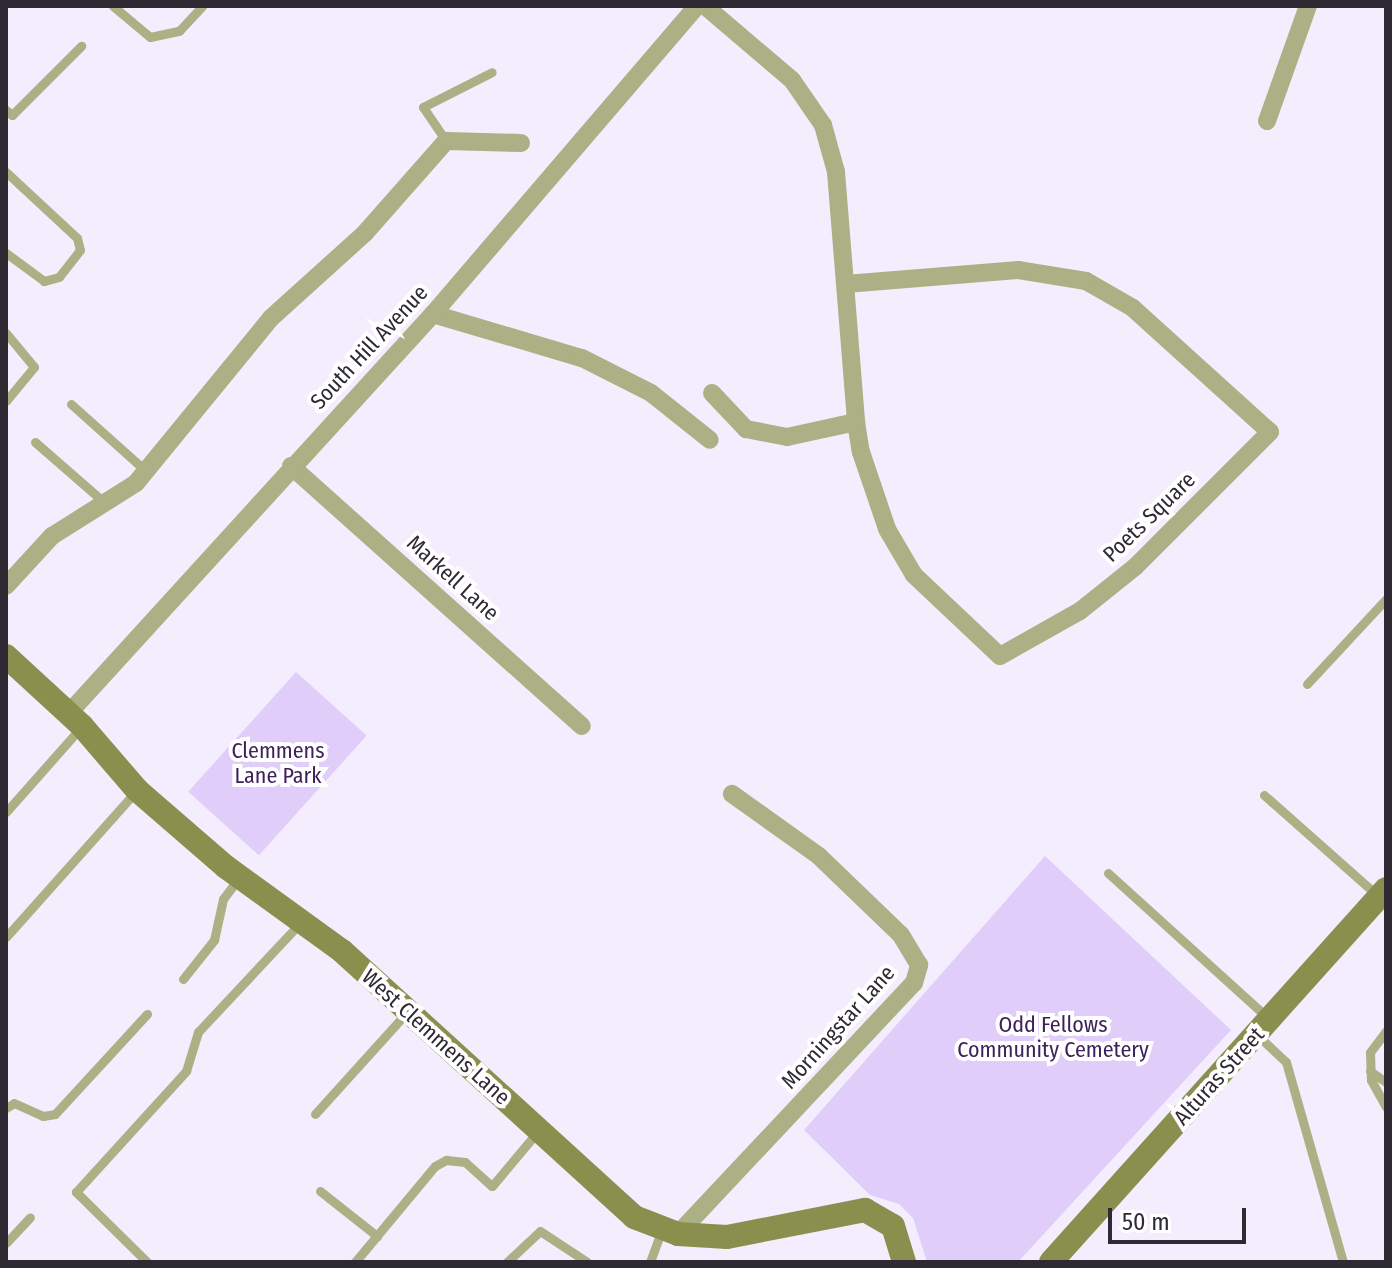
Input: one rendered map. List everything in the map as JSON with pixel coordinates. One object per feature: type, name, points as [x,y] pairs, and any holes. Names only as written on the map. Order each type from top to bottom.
[{"type":"street","name":"South Hill Avenue","points":[[75,720],[291,466],[433,314],[697,6]]},
{"type":"street","name":"Poets Square","points":[[705,6],[792,80],[823,125],[836,172],[856,422],[887,529],[914,575],[1000,656],[1080,611],[1135,567],[1270,432],[1133,308],[1086,281],[1019,270],[846,284]]},
{"type":"street","points":[[1267,121],[1308,6]]},
{"type":"street","points":[[6,586],[52,536],[107,505],[146,471],[271,318],[365,233],[446,141],[521,143]]},
{"type":"street","points":[[433,314],[582,358],[651,393],[710,440]]},
{"type":"street","points":[[712,393],[746,429],[773,435],[787,437],[856,422]]},
{"type":"street","name":"Markell Lane","points":[[291,466],[582,726]]},
{"type":"street","name":"West Clemmens Lane","points":[[6,656],[75,720],[137,790],[240,877],[303,920],[634,1217],[670,1233],[727,1237],[865,1210],[893,1226],[904,1262]]},
{"type":"street","name":"Morningstar Lane","points":[[670,1233],[914,983],[919,965],[901,935],[819,856],[732,794]]},
{"type":"street","name":"Alturas Street","points":[[1051,1262],[1382,893]]},
{"type":"lane","points":[[113,6],[150,37],[179,31],[202,6]]},
{"type":"lane","points":[[8,115],[81,46]]},
{"type":"lane","points":[[446,141],[423,107],[492,72]]},
{"type":"lane","points":[[6,172],[77,238],[80,250],[59,277],[44,281],[6,253]]},
{"type":"lane","points":[[6,333],[34,367],[6,401]]},
{"type":"lane","points":[[71,404],[146,471]]},
{"type":"lane","points":[[35,442],[107,505]]},
{"type":"lane","points":[[1307,684],[1386,599]]},
{"type":"lane","points":[[6,812],[75,720]]},
{"type":"lane","points":[[6,937],[137,790]]},
{"type":"lane","points":[[1264,795],[1382,893]]},
{"type":"lane","points":[[1108,873],[1263,1027],[1286,1062],[1343,1262]]},
{"type":"lane","points":[[183,979],[214,940],[223,899],[240,877]]},
{"type":"lane","points":[[147,1262],[76,1192],[186,1071],[198,1032],[303,920]]},
{"type":"lane","points":[[315,1114],[408,1011]]},
{"type":"lane","points":[[6,1108],[14,1103],[43,1116],[55,1114],[147,1014]]},
{"type":"lane","points":[[1386,1031],[1370,1052],[1370,1071],[1386,1107]]},
{"type":"lane","points":[[1370,1071],[1386,1082]]},
{"type":"lane","points":[[355,1262],[435,1166],[446,1160],[465,1162],[492,1186],[539,1130]]},
{"type":"lane","points":[[320,1191],[377,1236]]},
{"type":"lane","points":[[6,1243],[30,1217]]},
{"type":"lane","points":[[507,1262],[540,1231],[587,1262]]},
{"type":"lane","points":[[650,1262],[670,1233]]},
{"type":"green space","name":"Clemmens Lane Park","points":[[296,672],[367,736],[259,855],[188,792]]},
{"type":"green space","name":"Odd Fellows Community Cemetery","points":[[1045,856],[1231,1030],[1018,1262],[927,1262],[913,1218],[899,1204],[870,1195],[804,1130]]}]
